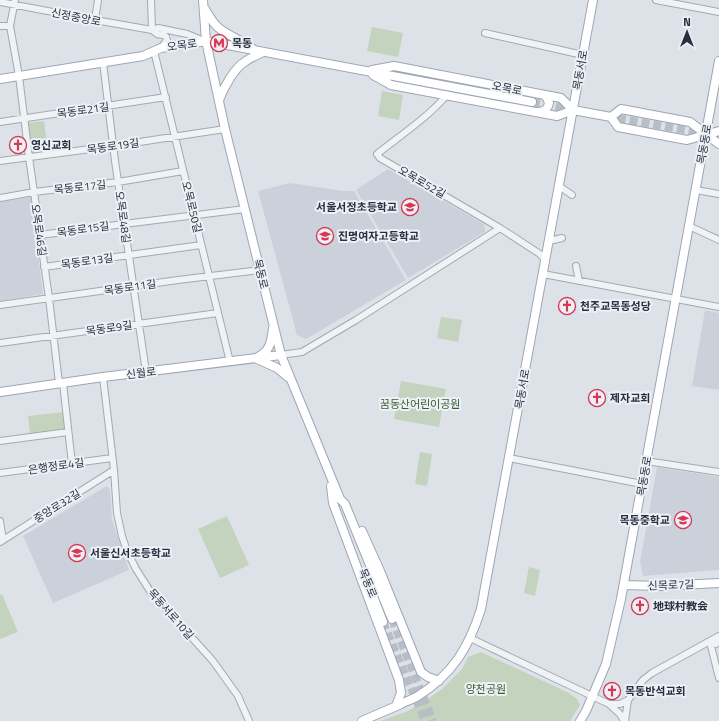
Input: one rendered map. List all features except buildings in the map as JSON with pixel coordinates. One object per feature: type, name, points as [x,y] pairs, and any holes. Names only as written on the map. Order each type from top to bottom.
[{"type":"main road","name":"목동서로","points":[[362,721],[417,697],[439,681],[456,662],[470,638],[481,609],[593,0]]},
{"type":"main road","name":"목동로","points":[[201,2],[206,41],[225,129],[281,355],[340,499],[338,507],[370,587],[387,620]]},
{"type":"main road","points":[[201,2],[220,29],[260,51],[245,61],[232,75],[223,90],[219,101]]},
{"type":"main road","name":"오목로","points":[[0,79],[143,56],[158,50],[206,41],[532,102]]},
{"type":"main road","name":"목동동로","points":[[580,721],[586,711],[606,664],[624,585],[719,62]]},
{"type":"main road","name":"오목로","points":[[365,71],[394,66],[544,94],[561,98],[573,110]]},
{"type":"main road","name":"오목로","points":[[365,71],[391,85],[557,116],[573,110],[611,117],[618,127],[686,140],[719,131]]},
{"type":"main road","points":[[538,112],[544,111],[550,103],[544,94]]},
{"type":"main road","points":[[611,117],[622,109],[690,122],[719,144]]},
{"type":"main road","points":[[256,358],[264,354],[267,350],[274,326]]},
{"type":"main road","name":"신월로","points":[[0,392],[103,377],[281,355]]},
{"type":"main road","points":[[256,358],[277,368],[292,380]]},
{"type":"main road","points":[[330,477],[347,499],[380,571],[422,672],[428,677],[439,681]]},
{"type":"main road","points":[[330,477],[333,503],[399,680],[401,693],[396,706]]},
{"type":"main road","name":"신목로7길","points":[[624,585],[660,586],[719,583]]},
{"type":"street","points":[[95,20],[98,0]]},
{"type":"street","points":[[151,0],[152,30]]},
{"type":"street","points":[[656,0],[719,12]]},
{"type":"street","name":"신정중앙로","points":[[0,2],[15,2],[95,20],[152,30],[158,28],[187,34],[206,41]]},
{"type":"street","points":[[0,26],[10,26],[15,2]]},
{"type":"street","name":"오목로46길","points":[[10,26],[19,76],[53,336],[72,464]]},
{"type":"street","name":"신정중앙로","points":[[152,30],[156,34],[165,35],[168,40],[158,50]]},
{"type":"street","points":[[485,33],[583,55]]},
{"type":"street","name":"오목로50길","points":[[158,50],[175,137],[230,362]]},
{"type":"street","name":"오목로48길","points":[[103,62],[113,146],[146,372]]},
{"type":"street","name":"오목로52길","points":[[447,96],[438,106],[377,154],[380,158],[500,228],[540,254],[545,260]]},
{"type":"street","name":"목동로21길","points":[[0,122],[166,97]]},
{"type":"street","name":"목동로19길","points":[[0,161],[225,129]]},
{"type":"street","name":"목동로17길","points":[[0,198],[34,192],[118,182],[183,170]]},
{"type":"street","points":[[559,186],[572,196]]},
{"type":"street","points":[[696,190],[719,194]]},
{"type":"street","name":"목동로15길","points":[[40,236],[245,209]]},
{"type":"street","points":[[689,226],[719,240]]},
{"type":"street","points":[[281,355],[302,352],[309,348],[356,320],[500,228]]},
{"type":"street","points":[[549,241],[562,238]]},
{"type":"street","name":"목동로13길","points":[[44,267],[201,245]]},
{"type":"street","points":[[576,266],[579,281]]},
{"type":"street","name":"목동로11길","points":[[0,305],[260,270]]},
{"type":"street","points":[[543,274],[719,307]]},
{"type":"street","name":"목동로9길","points":[[0,343],[218,313]]},
{"type":"street","name":"목동서로10길","points":[[103,377],[114,470],[117,513],[127,551],[150,591],[213,661],[238,696],[249,721]]},
{"type":"street","points":[[0,441],[68,432]]},
{"type":"street","name":"은행정로4길","points":[[0,473],[112,458]]},
{"type":"street","points":[[509,458],[642,484]]},
{"type":"street","points":[[646,461],[719,472]]},
{"type":"street","name":"중앙로32길","points":[[2,541],[114,470]]},
{"type":"street","points":[[0,521],[2,541]]},
{"type":"street","points":[[624,721],[628,700],[643,680],[652,673],[714,641],[719,636]]},
{"type":"street","points":[[470,638],[610,704],[620,714],[624,721]]},
{"type":"street","points":[[714,641],[719,678]]},
{"type":"street","points":[[610,704],[620,704],[628,700]]},
{"type":"shaded area","name":"서울서정초등학교","points":[[388,169],[484,224],[485,232],[408,278],[356,190]]},
{"type":"shaded area","name":"진명여자고등학교","points":[[290,183],[343,191],[354,191],[406,280],[306,339],[297,335],[258,191]]},
{"type":"shaded area","points":[[31,197],[43,294],[0,301],[0,202]]},
{"type":"shaded area","points":[[705,310],[719,313],[719,390],[692,386]]},
{"type":"shaded area","name":"목동중학교","points":[[657,467],[719,477],[719,570],[643,576],[640,562]]},
{"type":"shaded area","name":"서울신서초등학교","points":[[107,486],[110,490],[112,520],[129,570],[53,603],[23,536]]},
{"type":"green space","points":[[372,27],[403,33],[398,57],[367,51]]},
{"type":"green space","points":[[382,91],[403,95],[399,120],[378,116]]},
{"type":"green space","points":[[44,121],[48,152],[31,154],[27,123]]},
{"type":"green space","points":[[441,317],[462,320],[458,342],[437,338]]},
{"type":"green space","name":"꿈동산어린이공원","points":[[401,381],[446,389],[439,427],[394,419]]},
{"type":"green space","points":[[63,412],[65,430],[30,434],[28,416]]},
{"type":"green space","points":[[420,452],[432,454],[427,486],[415,484]]},
{"type":"green space","points":[[227,516],[249,565],[220,578],[198,529]]},
{"type":"green space","points":[[529,567],[540,570],[535,596],[524,593]]},
{"type":"green space","points":[[2,594],[18,632],[0,639],[0,595]]},
{"type":"green space","name":"양천공원","points":[[481,652],[569,693],[577,699],[580,705],[570,721],[380,721],[408,711],[428,699],[442,689],[462,669],[468,657]]},
{"type":"tunnel","points":[[532,102],[575,110]]},
{"type":"tunnel","points":[[606,116],[719,136]]},
{"type":"tunnel","points":[[392,619],[433,721]]},
{"type":"tunnel","points":[[383,622],[425,721]]},
{"type":"place","name":"목동","points":[[219,43]]},
{"type":"place","name":"영신교회","points":[[18,145]]},
{"type":"place","name":"서울서정초등학교","points":[[410,207]]},
{"type":"place","name":"진명여자고등학교","points":[[325,236]]},
{"type":"place","name":"천주교목동성당","points":[[567,306]]},
{"type":"place","name":"제자교회","points":[[597,398]]},
{"type":"place","name":"목동중학교","points":[[683,520]]},
{"type":"place","name":"서울신서초등학교","points":[[77,553]]},
{"type":"place","name":"地球村教会","points":[[640,606]]},
{"type":"place","name":"목동반석교회","points":[[612,691]]}]
